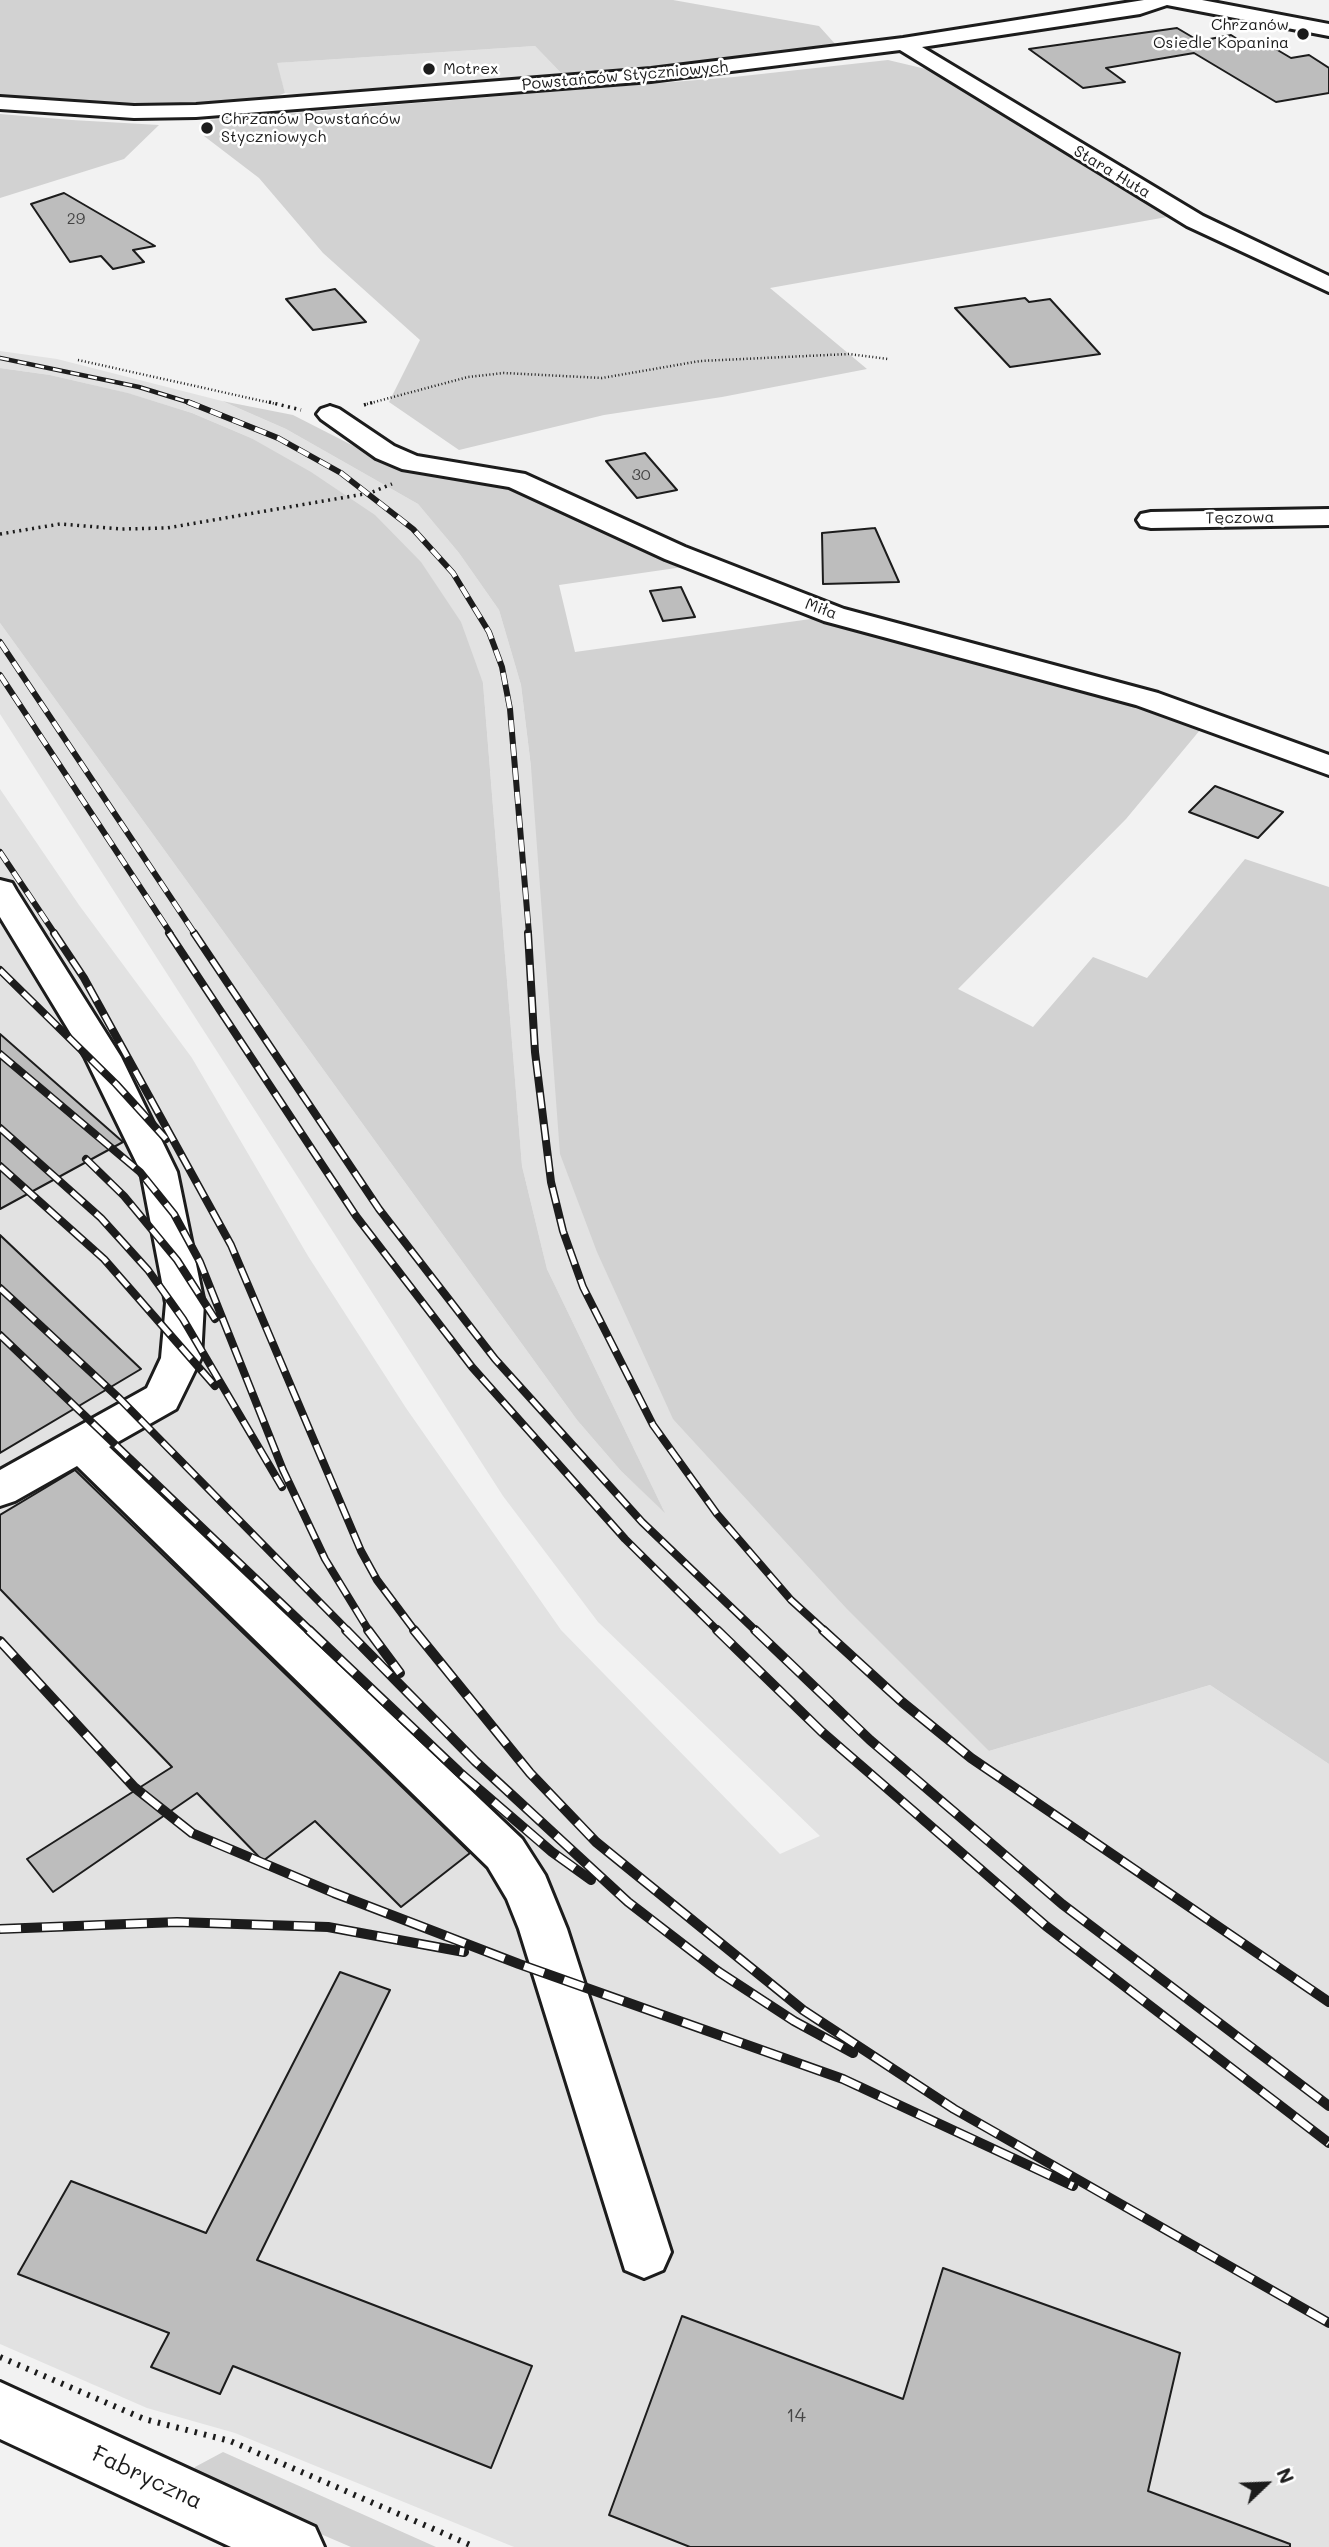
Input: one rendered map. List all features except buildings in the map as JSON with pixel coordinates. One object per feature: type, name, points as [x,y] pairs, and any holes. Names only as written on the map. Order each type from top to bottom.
[{"type":"street","name":"Powstańców Styczniowych","points":[[0,103],[134,112],[221,109],[651,75],[903,44],[1140,8],[1162,0]]},
{"type":"street","points":[[1172,0],[1329,30]]},
{"type":"street","name":"Stara Huta","points":[[903,44],[1195,221],[1329,285]]},
{"type":"street","name":"Miła","points":[[320,413],[385,453],[411,463],[516,480],[675,553],[834,615],[1147,699],[1329,766]]},
{"type":"street","name":"Tęczowa","points":[[1151,520],[1329,517]]},
{"type":"street","points":[[0,890],[103,1057],[159,1172],[186,1303],[181,1358],[162,1398],[82,1446],[0,1490]]},
{"type":"street","points":[[82,1446],[505,1853],[528,1890],[543,1929],[644,2252]]},
{"type":"street","name":"Fabryczna","points":[[0,2410],[295,2547]]},
{"type":"path","points":[[78,360],[320,413],[468,377],[504,373],[602,378],[700,360],[849,354],[888,359]]},
{"type":"path","points":[[0,534],[60,524],[122,529],[167,528],[358,495],[401,480],[411,463]]},
{"type":"path","points":[[0,2357],[144,2419],[230,2441],[475,2547]]},
{"type":"shaded area","points":[[0,0],[673,0],[819,26],[837,48],[573,76],[562,74],[535,46],[277,63],[285,93],[258,103],[139,107],[75,104],[0,95]]},
{"type":"shaded area","points":[[535,46],[562,74],[305,95],[285,93],[276,63]]},
{"type":"shaded area","points":[[888,60],[930,70],[1178,215],[770,288],[867,369],[722,397],[604,415],[459,450],[389,402],[420,340],[323,253],[259,178],[204,136],[209,120],[734,77]]},
{"type":"shaded area","points":[[0,114],[159,125],[124,159],[0,198]]},
{"type":"shaded area","points":[[0,351],[57,359],[222,401],[286,429],[418,504],[459,553],[499,610],[521,685],[531,767],[989,1751],[1210,1685],[1329,1764],[1329,2547],[514,2547],[235,2433],[147,2408],[0,2344],[0,789],[79,905],[192,1058],[308,1256],[406,1408],[561,1630],[780,1854],[820,1836],[598,1622],[503,1496],[0,714],[0,623],[577,1420],[621,1471],[664,1511],[547,1269],[522,1166],[483,683],[251,438],[192,413],[127,393],[50,375],[0,368]]},
{"type":"shaded area","points":[[0,368],[50,375],[128,393],[192,413],[251,438],[311,472],[375,515],[421,562],[461,622],[483,683],[522,1166],[547,1269],[665,1513],[621,1471],[577,1420],[0,623]]},
{"type":"shaded area","points":[[222,401],[293,415],[389,464],[510,485],[690,566],[559,585],[575,652],[825,617],[1205,724],[1126,819],[958,989],[1033,1027],[1093,957],[1147,978],[1245,859],[1329,887],[1329,1764],[1210,1685],[989,1751],[847,1609],[673,1419],[597,1252],[560,1154],[531,767],[521,685],[499,610],[459,553],[418,504],[286,429]]},
{"type":"shaded area","points":[[223,2452],[436,2547],[351,2547],[190,2478],[195,2467]]},
{"type":"railway","points":[[0,358],[139,387],[190,403]]},
{"type":"railway","points":[[190,403],[194,404]]},
{"type":"railway","points":[[190,403],[278,438],[341,473],[413,529],[453,573],[489,632],[502,667],[510,709],[529,934]]},
{"type":"railway","points":[[0,642],[195,934]]},
{"type":"railway","points":[[0,675],[171,934]]},
{"type":"railway","points":[[0,852],[55,934]]},
{"type":"railway","points":[[54,933],[84,978],[231,1245],[361,1551],[377,1580],[415,1631]]},
{"type":"railway","points":[[169,933],[356,1216],[472,1367],[625,1539],[718,1631]]},
{"type":"railway","points":[[194,933],[379,1209],[495,1359],[642,1522],[756,1631]]},
{"type":"railway","points":[[528,933],[535,1052],[551,1182],[563,1231],[583,1287],[653,1425],[717,1514],[791,1600],[825,1631]]},
{"type":"railway","points":[[0,970],[116,1084],[166,1139]]},
{"type":"railway","points":[[0,1054],[140,1172],[174,1214],[200,1262],[283,1470],[325,1559],[369,1631]]},
{"type":"railway","points":[[0,1128],[101,1218],[148,1270],[183,1319],[282,1487]]},
{"type":"railway","points":[[86,1159],[124,1196],[177,1260],[215,1319]]},
{"type":"railway","points":[[0,1166],[104,1259],[215,1386]]},
{"type":"railway","points":[[0,1288],[120,1399],[348,1631]]},
{"type":"railway","points":[[0,1335],[311,1631]]},
{"type":"railway","points":[[309,1630],[459,1772],[552,1852],[591,1880]]},
{"type":"railway","points":[[346,1630],[475,1761],[628,1902],[719,1972],[794,2021],[853,2053]]},
{"type":"railway","points":[[368,1630],[400,1673]]},
{"type":"railway","points":[[414,1630],[530,1773],[596,1842],[803,2010],[954,2109],[1329,2323]]},
{"type":"railway","points":[[717,1630],[822,1732],[1046,1926],[1329,2143]]},
{"type":"railway","points":[[755,1630],[870,1740],[1062,1904],[1329,2106]]},
{"type":"railway","points":[[823,1630],[902,1702],[971,1758],[1329,2002]]},
{"type":"railway","points":[[0,1641],[134,1787],[192,1833],[334,1893],[519,1964],[843,2079],[1073,2186]]},
{"type":"railway","points":[[0,1929],[177,1922],[328,1927],[464,1952]]},
{"type":"place","name":"Chrzanów Osiedle Kopanina","points":[[1303,34]]},
{"type":"place","name":"Motrex","points":[[429,69]]},
{"type":"place","name":"Chrzanów Powstańców Styczniowych","points":[[207,128]]}]
